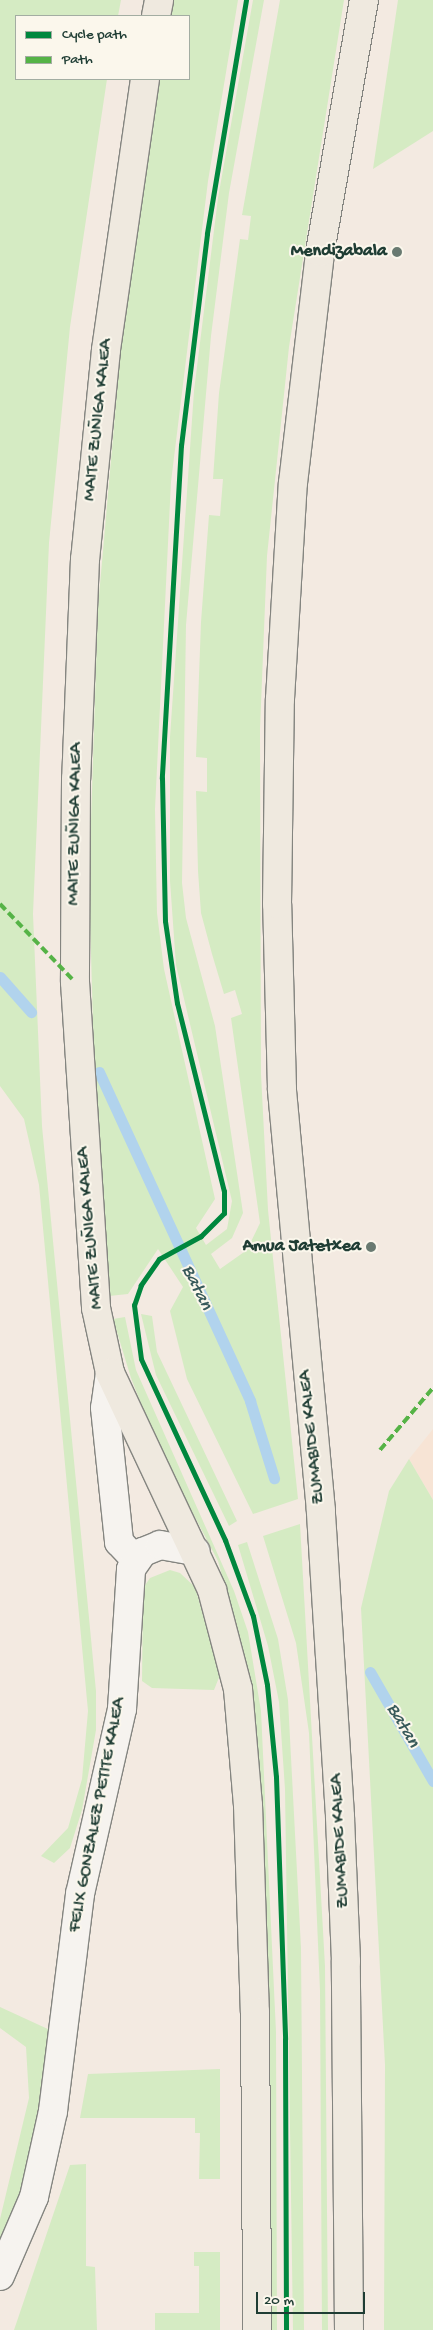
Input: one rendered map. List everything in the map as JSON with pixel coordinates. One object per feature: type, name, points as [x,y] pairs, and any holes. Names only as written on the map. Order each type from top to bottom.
[{"type":"main road","points":[[156,15],[159,0]]},
{"type":"main road","name":"ZUMABIDE KALEA","points":[[349,2330],[346,1961],[340,1816],[321,1511],[282,1089],[277,904],[280,699],[293,483],[318,271],[364,0]]},
{"type":"main road","name":"MAITE ZUÑIGA KALEA","points":[[145,80],[106,350],[86,550],[76,779],[75,982],[83,1138],[96,1308],[110,1373],[135,1434],[196,1551]]},
{"type":"main road","points":[[196,1551],[227,1635],[244,1744],[255,2012],[257,2330]]},
{"type":"street","points":[[110,1373],[105,1408],[120,1542],[135,1559],[160,1545],[196,1551]]},
{"type":"street","name":"FELIX GONZALEZ PETITE KALEA","points":[[0,2276],[34,2197],[53,2111],[80,1894],[122,1709],[128,1585],[135,1559]]},
{"type":"shaded area","points":[[433,1429],[433,1500],[409,1459]]},
{"type":"green space","points":[[0,0],[121,0],[118,15],[15,15],[15,80],[107,80],[70,327],[49,543],[33,914],[42,1126],[96,1691],[96,1730],[82,1810],[70,1848],[54,1863],[41,1856],[68,1828],[82,1779],[88,1711],[39,1185],[24,1119],[0,1086]]},
{"type":"green space","points":[[174,0],[238,0],[208,181],[171,482],[155,809],[157,913],[164,969],[215,1199],[196,1228],[206,1245],[227,1229],[232,1201],[176,965],[170,881],[170,737],[194,391],[218,198],[253,0],[264,0],[229,193],[211,336],[186,625],[182,883],[186,918],[215,1026],[243,1213],[232,1238],[211,1254],[220,1269],[247,1250],[260,1223],[231,1018],[242,1014],[235,990],[224,994],[201,913],[198,871],[196,791],[207,792],[207,758],[196,757],[201,622],[209,515],[220,516],[223,479],[213,479],[219,393],[240,239],[248,240],[251,216],[242,215],[280,0],[344,0],[289,347],[267,556],[260,729],[261,1074],[268,1210],[298,1499],[253,1514],[187,1379],[170,1311],[183,1287],[158,1249],[128,1294],[109,1296],[94,1061],[89,881],[98,607],[122,336],[155,100],[159,80],[190,80],[190,15],[171,15]]},
{"type":"green space","points":[[398,0],[433,0],[433,131],[373,169]]},
{"type":"green space","points":[[141,1314],[152,1316],[157,1352],[237,1521],[229,1526],[156,1375]]},
{"type":"green space","points":[[125,1317],[136,1370],[234,1591],[248,1632],[261,1711],[276,2032],[277,2330],[271,2330],[270,2074],[261,1805],[250,1675],[218,1561],[158,1447],[131,1378],[113,1319]]},
{"type":"green space","points":[[409,1459],[433,1500],[433,2330],[384,2330],[385,2065],[361,1608],[389,1491]]},
{"type":"green space","points":[[300,1524],[325,1966],[328,2330],[322,2330],[320,1991],[309,1733],[296,1643],[263,1536]]},
{"type":"green space","points":[[247,1542],[278,1639],[288,1700],[301,1948],[304,2330],[293,2330],[285,1789],[279,1702],[268,1646],[238,1545]]},
{"type":"green space","points":[[170,1570],[180,1573],[195,1587],[220,1675],[214,1690],[152,1688],[142,1681],[143,1588],[150,1578]]},
{"type":"green space","points":[[0,2007],[50,2030],[39,2124],[21,2201],[0,2255],[0,2219],[29,2098],[26,2047],[0,2028]]},
{"type":"green space","points":[[220,2069],[220,2179],[199,2179],[200,2133],[195,2133],[195,2118],[80,2118],[88,2074]]},
{"type":"green space","points":[[86,2164],[86,2266],[95,2267],[97,2330],[14,2330],[70,2165]]},
{"type":"green space","points":[[194,2252],[220,2252],[220,2330],[155,2330],[155,2313],[199,2313],[199,2266],[194,2266]]},
{"type":"waterway","name":"Batan","points":[[0,977],[31,1012]]},
{"type":"waterway","name":"Batan","points":[[99,1072],[250,1401],[274,1478]]},
{"type":"waterway","name":"Batan","points":[[370,1672],[433,1781]]},
{"type":"marked path","points":[[0,904],[75,982]]},
{"type":"marked path","points":[[380,1450],[433,1388]]},
{"type":"cycle path","points":[[246,0],[207,234],[181,445],[162,778],[165,921],[177,1003],[224,1191],[224,1213],[201,1236],[159,1259],[141,1285],[134,1305],[141,1359],[225,1540],[253,1616],[267,1685],[276,1777],[285,2039],[286,2330]]},
{"type":"place","name":"Mendizabala","points":[[397,252]]},
{"type":"place","name":"Amua Jatetxea","points":[[371,1247]]}]
